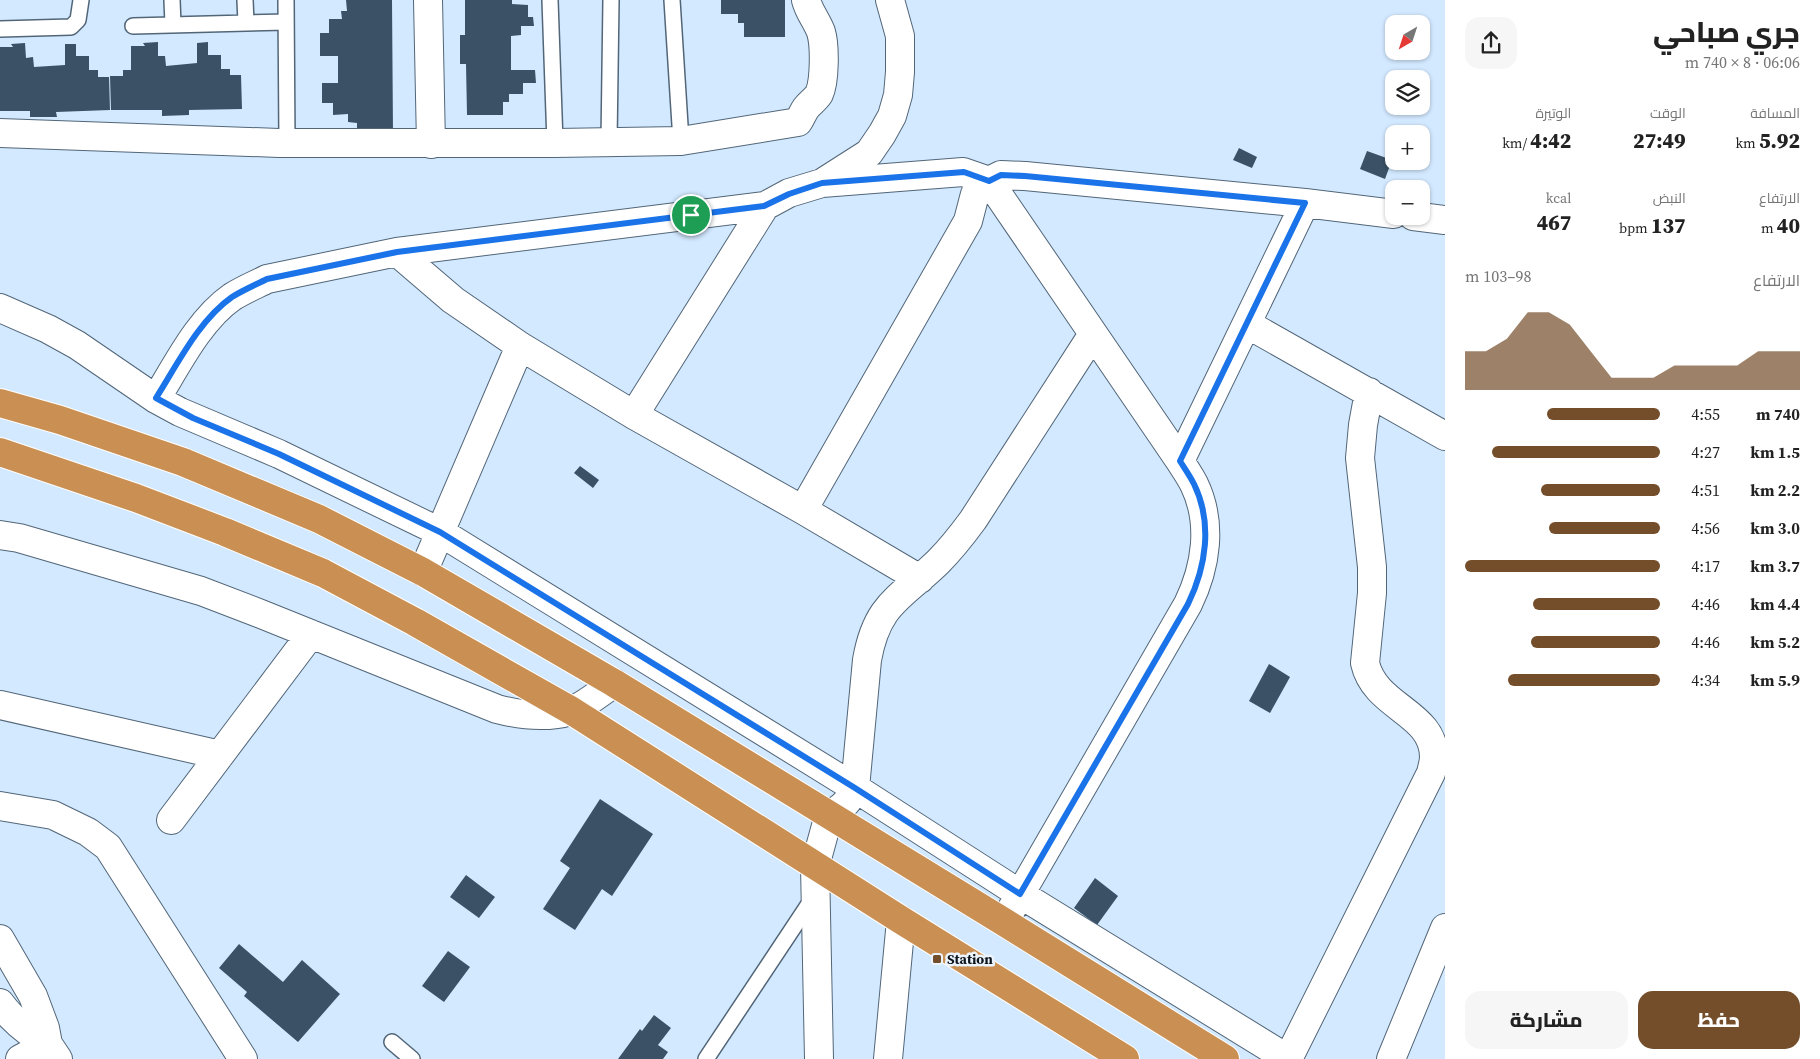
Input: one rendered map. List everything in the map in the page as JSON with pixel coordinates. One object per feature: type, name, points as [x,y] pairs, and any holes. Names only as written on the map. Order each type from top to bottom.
[{"type":"highway","points":[[0,403],[60,420],[183,462],[319,519],[423,572],[614,683],[1224,1059]]},
{"type":"highway","points":[[0,452],[136,498],[225,532],[323,573],[415,622],[572,711],[815,866],[1125,1059]]},
{"type":"street","points":[[428,0],[432,144]]},
{"type":"street","points":[[0,133],[287,143],[555,143],[681,141],[798,122],[806,108],[814,102],[822,83],[822,37],[820,29],[810,14],[806,0]]},
{"type":"street","points":[[822,183],[868,153],[892,116],[898,95],[901,53],[900,36],[890,0]]},
{"type":"street","points":[[156,398],[202,327],[221,307],[248,288],[267,279],[397,252],[764,206],[789,194],[822,183],[964,172],[989,181],[1180,461],[1194,485],[1204,520],[1206,542],[1198,584],[1188,604],[1004,922]]},
{"type":"street","points":[[803,510],[968,221],[975,194],[989,181],[1001,175],[1025,176],[1305,203],[1385,213]]},
{"type":"street","points":[[1180,461],[1305,203]]},
{"type":"street","points":[[634,415],[764,206]]},
{"type":"street","points":[[1430,218],[1445,220]]},
{"type":"street","points":[[397,252],[453,300],[520,346],[634,415],[803,510],[920,579]]},
{"type":"street","points":[[0,308],[48,329],[76,345],[156,398],[193,418],[279,454],[440,532],[855,788],[1020,894],[1288,1059],[1431,773],[1434,757],[1431,741],[1424,727],[1379,690],[1367,673],[1365,663],[1372,593],[1372,567],[1360,458],[1369,392]]},
{"type":"street","points":[[1247,324],[1445,436]]},
{"type":"street","points":[[819,1059],[815,866],[829,815],[848,802],[855,788],[870,644],[875,628],[892,602],[903,591],[920,579],[951,548],[973,520],[1093,334]]},
{"type":"street","points":[[423,572],[520,346]]},
{"type":"street","points":[[0,535],[19,538],[201,591],[497,709],[512,713],[542,715],[572,711],[614,683]]},
{"type":"street","points":[[171,820],[310,634]]},
{"type":"street","points":[[0,705],[220,755]]},
{"type":"street","points":[[0,806],[54,815],[88,832],[108,847],[243,1059]]},
{"type":"street","points":[[888,1059],[901,920]]},
{"type":"street","points":[[1391,1059],[1445,928]]},
{"type":"street","points":[[0,939],[33,996],[53,1051]]},
{"type":"street","points":[[0,1003],[20,1026],[53,1051]]},
{"type":"street","points":[[20,1059],[53,1051]]},
{"type":"lane","points":[[0,29],[71,27],[78,20],[81,0]]},
{"type":"lane","points":[[172,0],[173,25]]},
{"type":"lane","points":[[245,0],[246,23]]},
{"type":"lane","points":[[286,0],[287,143]]},
{"type":"lane","points":[[550,0],[555,143]]},
{"type":"lane","points":[[609,142],[611,0]]},
{"type":"lane","points":[[672,0],[681,141]]},
{"type":"lane","points":[[133,26],[286,22]]},
{"type":"lane","points":[[706,1059],[816,893]]},
{"type":"lane","points":[[392,1042],[412,1059]]},
{"type":"building","points":[[346,0],[392,0],[393,134],[357,134],[357,123],[348,122],[348,114],[333,115],[333,103],[322,103],[322,83],[338,83],[338,56],[320,56],[320,33],[329,33],[329,19],[342,19],[341,11],[347,11]]},
{"type":"building","points":[[465,0],[512,0],[512,4],[528,5],[528,17],[533,17],[534,26],[521,26],[521,35],[511,36],[511,70],[535,70],[536,83],[523,83],[523,94],[509,94],[509,102],[503,102],[503,115],[467,115],[466,64],[460,64],[460,35],[465,35]]},
{"type":"building","points":[[721,0],[785,0],[785,37],[744,37],[744,23],[738,23],[738,14],[721,14]]},
{"type":"building","points":[[158,42],[158,56],[165,56],[166,66],[197,63],[197,43],[208,42],[208,55],[221,55],[221,69],[230,69],[230,75],[241,75],[242,109],[189,110],[189,115],[162,116],[162,110],[111,110],[110,76],[123,76],[123,70],[131,70],[131,46],[145,46],[143,43]]},
{"type":"building","points":[[25,43],[26,58],[33,57],[34,67],[65,65],[65,44],[76,44],[76,56],[89,56],[89,70],[98,70],[98,77],[109,77],[110,110],[56,112],[57,117],[30,117],[30,111],[0,111],[0,47],[13,47],[11,44]]},
{"type":"building","points":[[1239,148],[1257,157],[1252,168],[1233,160]]},
{"type":"building","points":[[1367,151],[1385,157],[1385,170],[1388,170],[1385,179],[1360,169]]},
{"type":"building","points":[[580,466],[599,480],[593,488],[574,473]]},
{"type":"building","points":[[1269,664],[1290,677],[1270,713],[1249,701]]},
{"type":"building","points":[[600,799],[653,834],[612,896],[602,889],[575,930],[543,909],[570,868],[560,861]]},
{"type":"building","points":[[466,875],[495,897],[479,918],[450,897]]},
{"type":"building","points":[[1095,878],[1118,896],[1097,925],[1074,908]]},
{"type":"building","points":[[239,944],[283,982],[302,960],[340,994],[298,1042],[244,996],[247,992],[219,968]]},
{"type":"building","points":[[448,951],[470,967],[444,1002],[422,986]]},
{"type":"building","points":[[654,1015],[671,1028],[658,1045],[668,1052],[663,1059],[618,1059],[640,1029],[642,1031]]},
{"type":"place","name":"Station","points":[[937,959]]},
{"type":"route","points":[[964,172],[989,181],[1001,175],[1025,176],[1305,203],[1180,461],[1194,485],[1204,520],[1206,542],[1204,564],[1198,584],[1020,894],[855,788],[440,532],[279,454],[180,412],[156,398],[202,327],[231,298],[267,279],[397,252],[691,215],[764,206],[789,194],[822,183],[964,172]]}]
